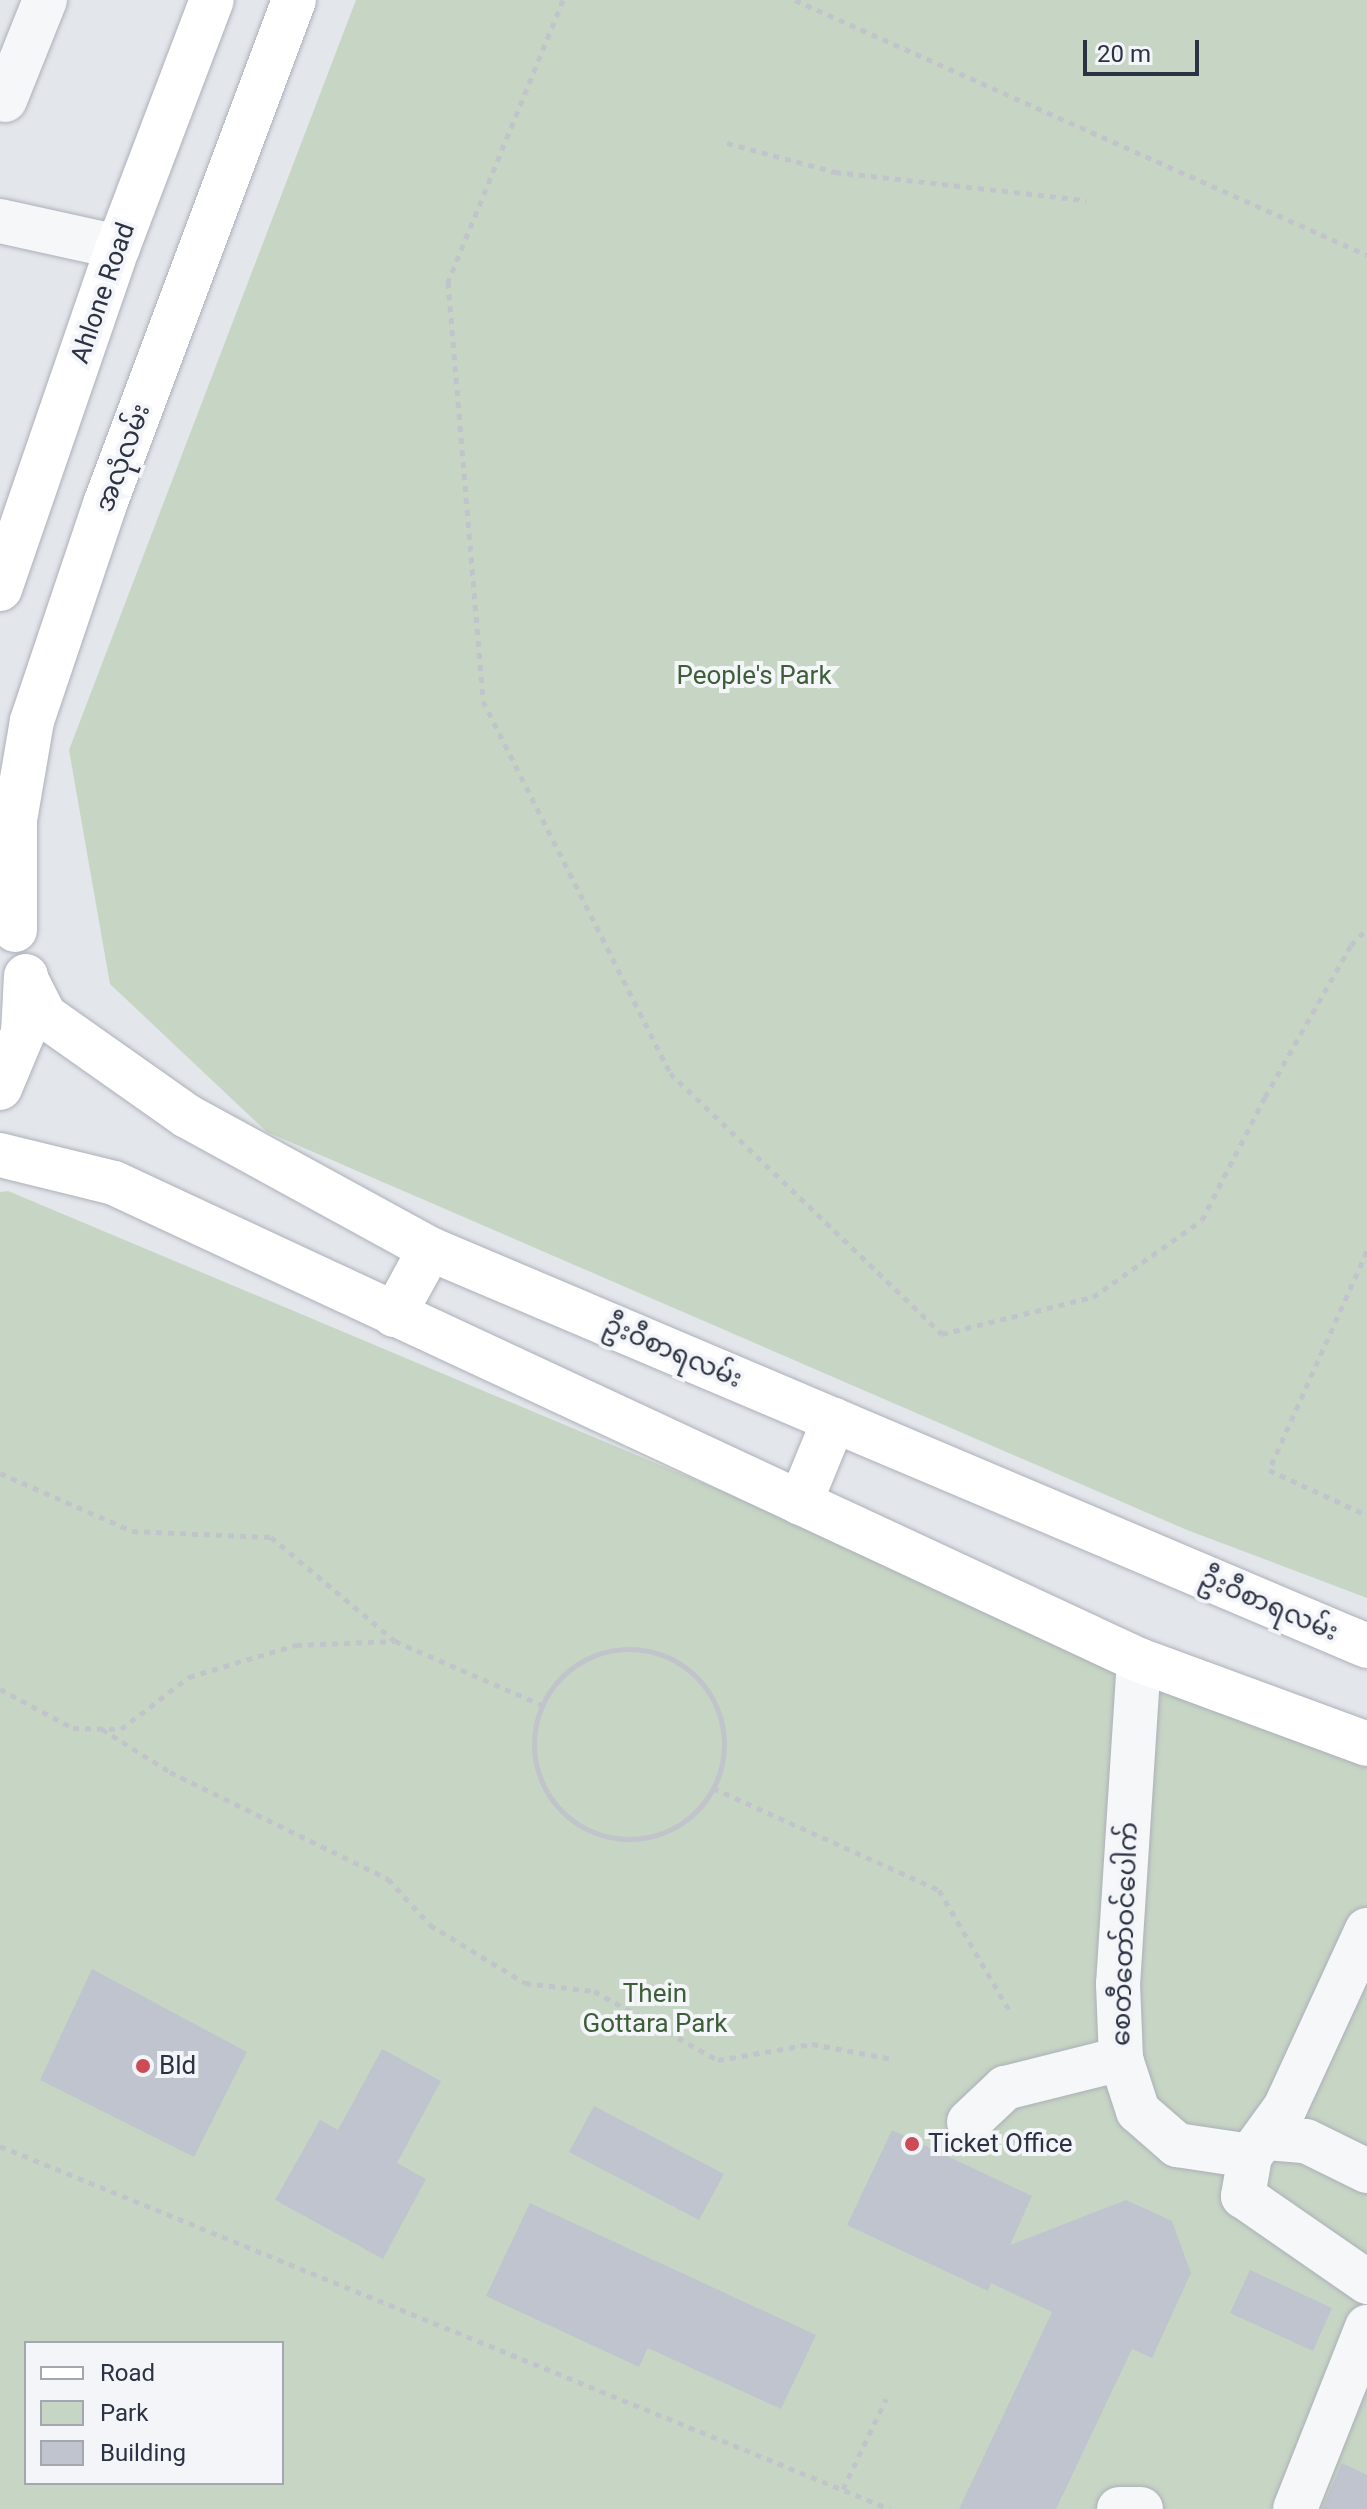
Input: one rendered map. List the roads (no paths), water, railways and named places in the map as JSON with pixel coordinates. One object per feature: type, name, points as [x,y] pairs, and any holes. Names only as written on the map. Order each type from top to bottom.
[{"type":"main road","name":"Ahlone Road","points":[[0,589],[10,536],[212,0]]},
{"type":"main road","name":"အလုံလမ်း","points":[[27,981],[7,920],[15,820],[32,721],[105,504],[294,0]]},
{"type":"main road","points":[[0,1088],[23,1033],[27,981]]},
{"type":"main road","name":"ဦးဝီစာရလမ်း","points":[[27,981],[45,1016],[175,1108],[430,1249],[1367,1646]]},
{"type":"main road","points":[[0,1155],[114,1183],[1139,1660],[1367,1744]]},
{"type":"main road","points":[[394,1315],[430,1249]]},
{"type":"main road","points":[[800,1503],[834,1420]]},
{"type":"street","points":[[5,100],[45,0]]},
{"type":"street","points":[[0,221],[118,247]]},
{"type":"street","name":"စေတီတော်ဝင်ပေါက်","points":[[1139,1660],[1118,1984],[1121,2059],[1138,2111],[1177,2145],[1259,2147],[1306,2141],[1367,2171]]},
{"type":"street","points":[[1367,1930],[1259,2147],[1243,2196],[1367,2282]]},
{"type":"street","points":[[969,2122],[1005,2088],[1121,2059]]},
{"type":"street","points":[[1295,2509],[1367,2327]]},
{"type":"street","points":[[1119,2509],[1141,2509]]},
{"type":"place","name":"Bld","points":[[143,2066]]},
{"type":"place","name":"Ticket Office","points":[[912,2144]]},
{"type":"park label","name":"People's Park","points":[[754,676]]},
{"type":"park label","name":"Thein Gottara Park","points":[[655,2009]]}]
